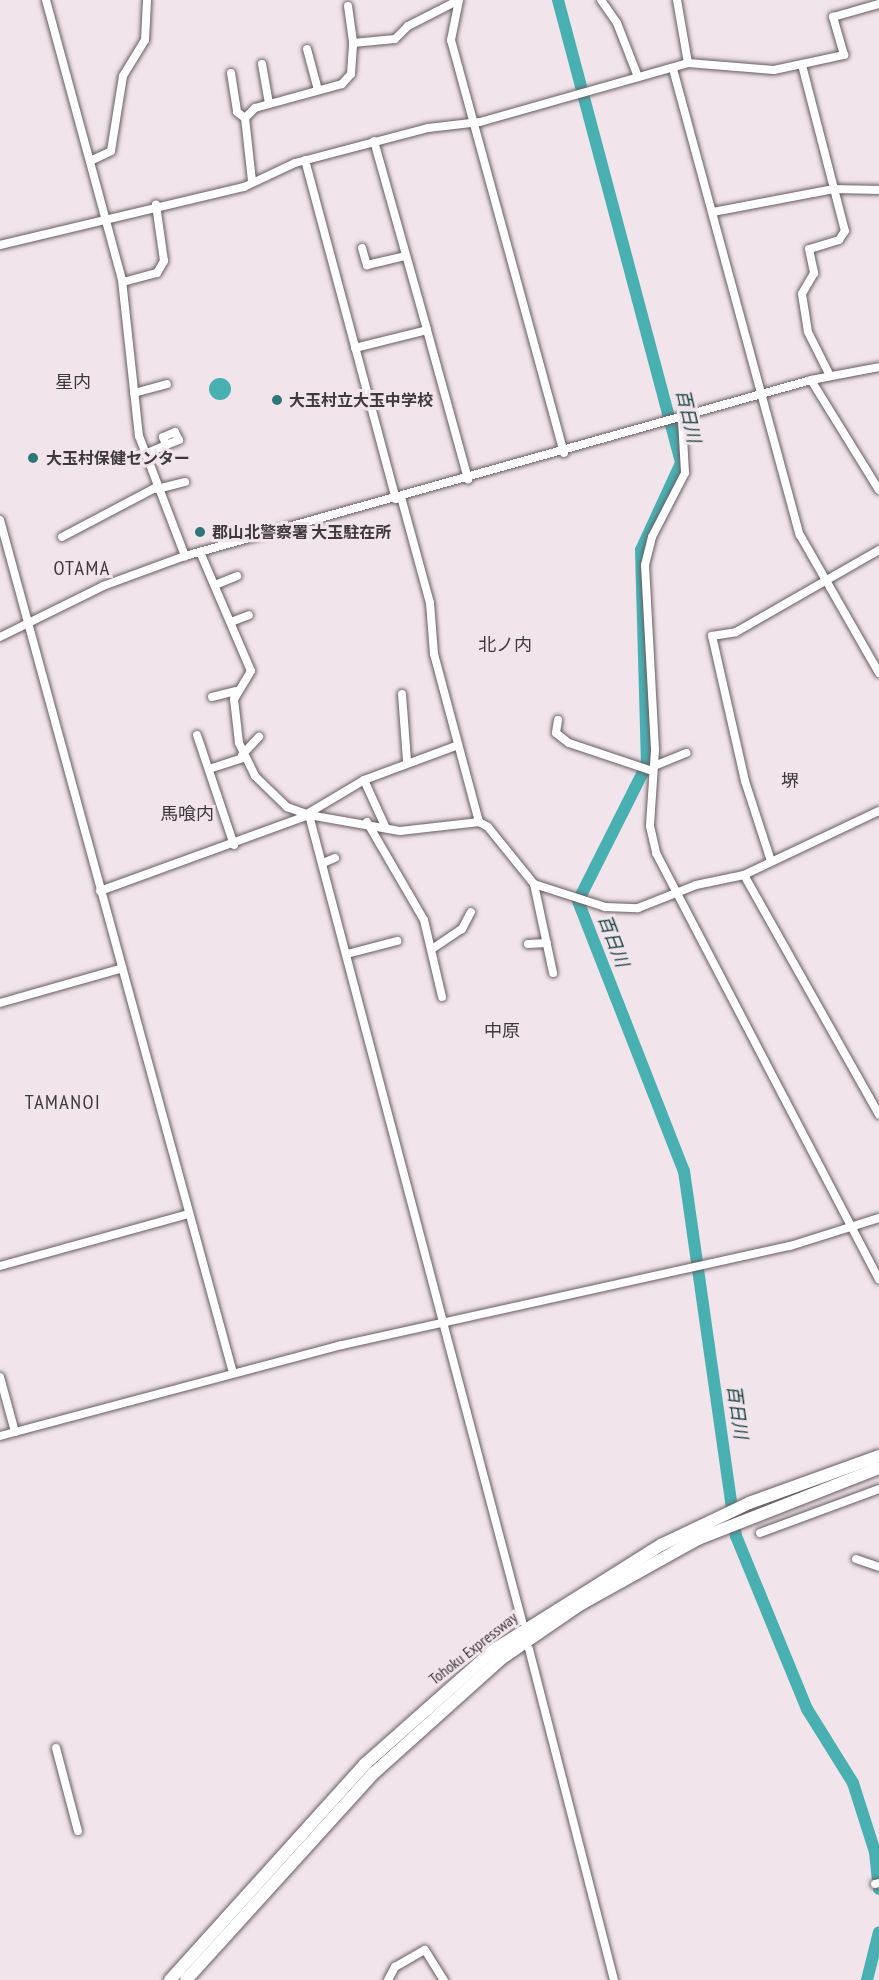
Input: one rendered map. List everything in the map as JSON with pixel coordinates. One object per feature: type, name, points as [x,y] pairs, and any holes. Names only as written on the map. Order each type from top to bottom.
[{"type":"highway","name":"Tohoku Expressway","points":[[170,1980],[323,1808],[441,1693],[574,1595],[727,1519],[879,1456]]},
{"type":"highway","name":"Tohoku Expressway","points":[[750,1509],[879,1468]]},
{"type":"highway","name":"Tohoku Expressway","points":[[186,1980],[332,1816],[450,1701],[581,1604],[727,1519]]},
{"type":"street","points":[[46,0],[123,282],[134,393],[145,454],[185,556]]},
{"type":"street","points":[[90,161],[111,151],[123,76],[145,40],[147,0]]},
{"type":"street","points":[[353,43],[395,39],[408,26],[459,0]]},
{"type":"street","points":[[459,0],[451,40],[564,453]]},
{"type":"street","points":[[601,0],[617,23],[638,76]]},
{"type":"street","points":[[677,0],[688,63]]},
{"type":"street","points":[[0,245],[156,205],[244,187],[252,181],[305,160],[374,141],[474,123],[688,63],[752,70],[802,65],[844,54],[833,17],[879,4]]},
{"type":"street","points":[[245,118],[269,103],[318,90],[348,79],[353,43],[348,6]]},
{"type":"street","points":[[308,49],[318,90]]},
{"type":"street","points":[[262,64],[269,103]]},
{"type":"street","points":[[802,65],[845,231],[839,240],[809,249],[814,273],[802,294],[808,332],[830,376]]},
{"type":"street","points":[[673,69],[800,536],[879,673]]},
{"type":"street","points":[[231,73],[237,112],[245,118],[252,181]]},
{"type":"street","points":[[374,141],[468,480]]},
{"type":"street","points":[[305,160],[398,498],[479,822],[534,884],[553,973]]},
{"type":"street","points":[[713,212],[834,189],[879,190]]},
{"type":"street","points":[[123,282],[157,273],[164,261],[156,205]]},
{"type":"street","points":[[362,248],[367,265],[405,256]]},
{"type":"street","points":[[355,348],[427,330]]},
{"type":"street","points":[[0,637],[103,586],[185,556],[468,480],[811,380],[879,367]]},
{"type":"street","points":[[811,380],[879,490]]},
{"type":"street","points":[[134,393],[167,384]]},
{"type":"street","points":[[679,420],[685,473],[652,537],[645,565],[649,768],[659,866],[879,1279]]},
{"type":"street","points":[[145,454],[166,446]]},
{"type":"street","points":[[62,537],[157,488],[185,482]]},
{"type":"street","points":[[0,519],[119,969],[233,1373]]},
{"type":"street","points":[[770,858],[745,781],[712,636],[736,632],[879,550]]},
{"type":"street","points":[[200,552],[251,671],[236,691],[212,697]]},
{"type":"street","points":[[215,585],[237,576]]},
{"type":"street","points":[[231,622],[249,615]]},
{"type":"street","points":[[236,691],[243,756],[280,801],[308,815],[367,822],[413,831],[479,822]]},
{"type":"street","points":[[402,694],[407,761]]},
{"type":"street","points":[[558,720],[556,733],[569,743],[649,768],[687,753]]},
{"type":"street","points":[[196,735],[234,845]]},
{"type":"street","points":[[208,769],[243,756],[259,737]]},
{"type":"street","points":[[100,891],[234,845],[308,815],[364,780],[407,761],[458,745]]},
{"type":"street","points":[[364,780],[385,826]]},
{"type":"street","points":[[534,884],[580,898],[631,909],[673,892],[744,875],[770,858],[846,830],[879,811]]},
{"type":"street","points":[[308,815],[324,863],[522,1621]]},
{"type":"street","points":[[367,822],[424,920],[441,997]]},
{"type":"street","points":[[324,863],[335,858]]},
{"type":"street","points":[[744,875],[879,1115]]},
{"type":"street","points":[[432,949],[462,929],[471,912]]},
{"type":"street","points":[[348,954],[397,941]]},
{"type":"street","points":[[528,944],[547,943]]},
{"type":"street","points":[[0,1003],[119,969]]},
{"type":"street","points":[[0,1266],[189,1214]]},
{"type":"street","points":[[0,1436],[233,1373],[444,1322],[689,1269],[852,1229],[879,1218]]},
{"type":"street","points":[[0,1377],[15,1432]]},
{"type":"street","points":[[760,1533],[879,1489]]},
{"type":"street","points":[[856,1559],[879,1567]]},
{"type":"street","points":[[530,1649],[614,1980]]},
{"type":"street","points":[[56,1748],[78,1831]]},
{"type":"street","points":[[388,1980],[395,1967],[425,1950],[444,1980]]},
{"type":"water","points":[[220,378],[228,381],[231,389],[228,397],[220,400],[212,397],[209,389],[212,381]]},
{"type":"waterway","name":"百日川","points":[[558,0],[681,463],[641,550],[647,764],[578,901],[684,1171],[736,1536],[807,1709],[853,1783],[875,1852],[879,1889]]},
{"type":"waterway","name":"百日川","points":[[867,1980],[879,1932]]},
{"type":"place","name":"大玉村立大玉中学校","points":[[277,400]]},
{"type":"place","name":"大玉村保健センター","points":[[33,458]]},
{"type":"place","name":"郡山北警察署 大玉駐在所","points":[[200,532]]},
{"type":"district","name":"星内","points":[[73,382]]},
{"type":"district","name":"OTAMA","points":[[82,568]]},
{"type":"district","name":"北ノ内","points":[[505,645]]},
{"type":"district","name":"堺","points":[[790,781]]},
{"type":"district","name":"馬喰内","points":[[187,814]]},
{"type":"district","name":"中原","points":[[502,1031]]},
{"type":"district","name":"TAMANOI","points":[[63,1102]]}]
